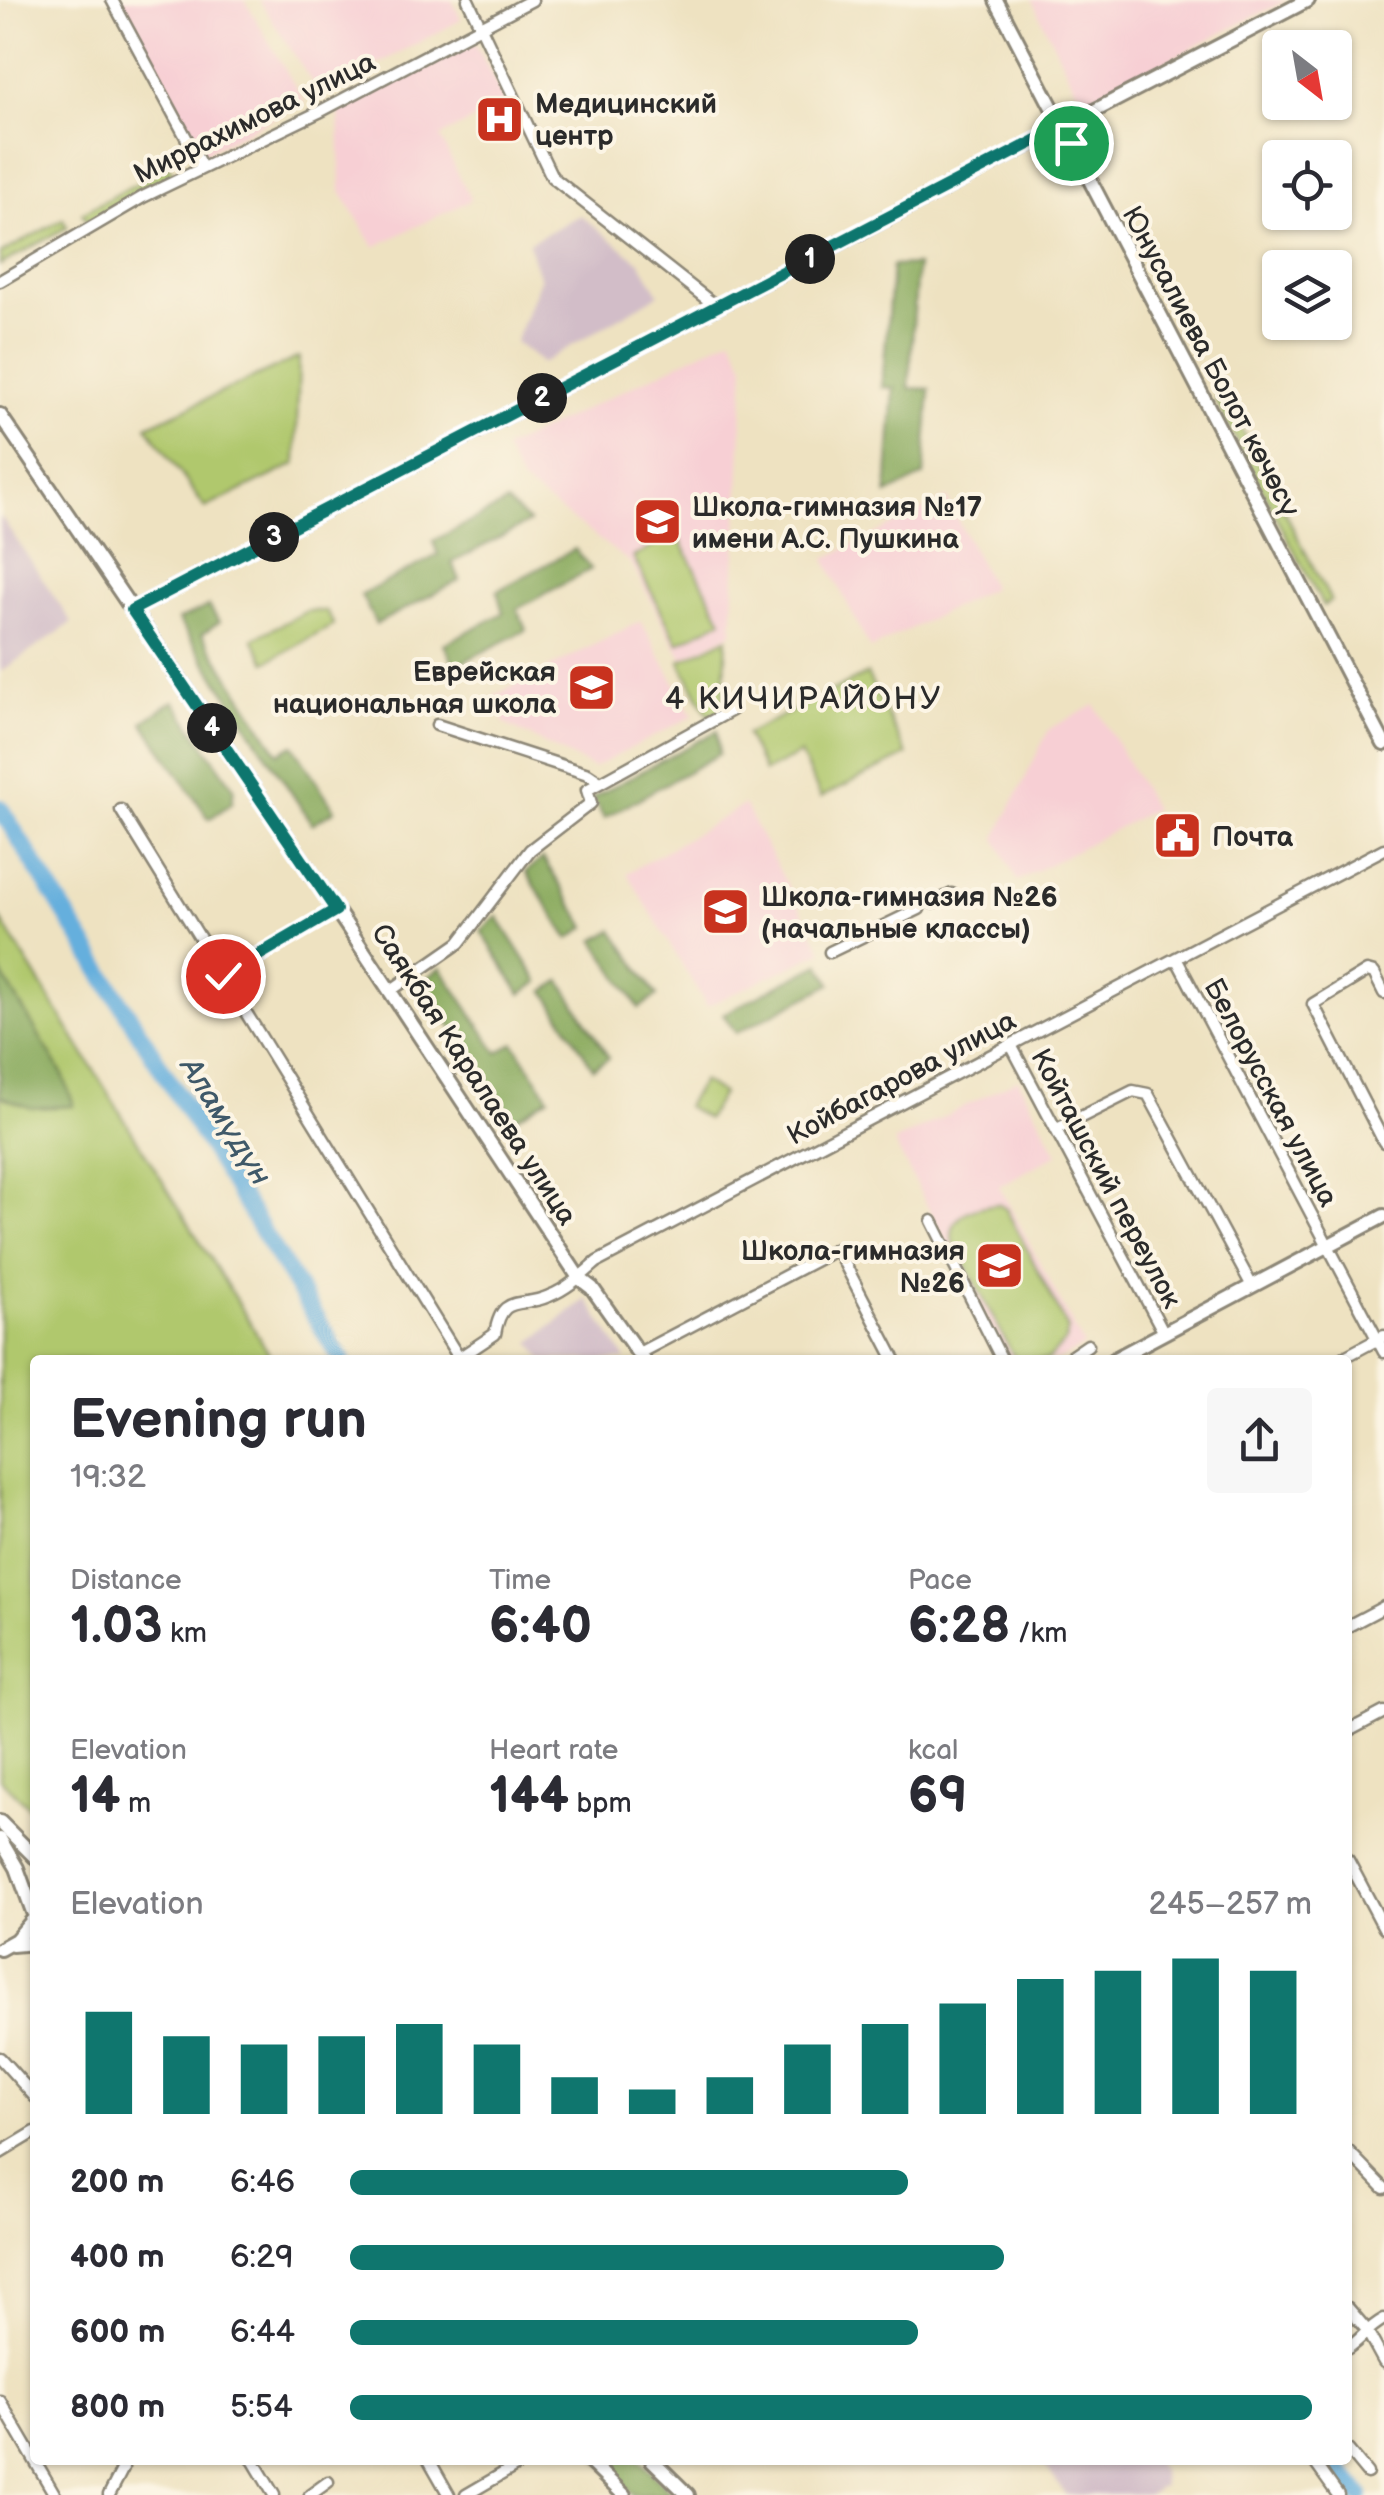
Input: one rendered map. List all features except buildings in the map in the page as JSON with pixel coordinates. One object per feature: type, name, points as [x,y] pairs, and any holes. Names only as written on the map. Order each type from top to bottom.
[{"type":"main road","name":"Юнусалиева Болот көчөсү","points":[[996,0],[1384,744]]},
{"type":"main road","points":[[132,610],[1308,0]]},
{"type":"main road","name":"Саякбая Каралаева улица","points":[[0,415],[580,1278],[592,1288],[640,1355]]},
{"type":"main road","points":[[1122,1355],[1384,1216]]},
{"type":"main road","points":[[0,1822],[30,1853]]},
{"type":"main road","points":[[0,1839],[17,1868],[30,1905]]},
{"type":"main road","points":[[2,1948],[16,1940],[30,1921]]},
{"type":"main road","points":[[2,1948],[30,1944]]},
{"type":"main road","points":[[593,2465],[624,2495]]},
{"type":"main road","points":[[661,2465],[688,2495]]},
{"type":"street","points":[[112,0],[202,167]]},
{"type":"street","points":[[468,0],[552,176],[564,190],[717,307]]},
{"type":"street","name":"Миррахимова улица","points":[[0,281],[143,197],[319,112],[532,0]]},
{"type":"street","points":[[390,991],[459,944],[530,850],[591,803],[587,790],[732,710]]},
{"type":"street","points":[[437,725],[588,774],[600,782]]},
{"type":"street","points":[[121,810],[456,1355]]},
{"type":"street","name":"Койбагарова улица","points":[[463,1355],[495,1334],[504,1307],[546,1298],[580,1278],[597,1262],[1384,849]]},
{"type":"street","points":[[933,903],[952,894]]},
{"type":"street","points":[[830,952],[919,909]]},
{"type":"street","points":[[223,976],[336,910]]},
{"type":"street","name":"Белорусская улица","points":[[1176,958],[1381,1338],[1384,1352]]},
{"type":"street","points":[[1384,993],[1374,973],[1367,971],[1314,1004],[1384,1142]]},
{"type":"street","name":"Койташский переулок","points":[[1010,1045],[1164,1333]]},
{"type":"street","points":[[1056,1130],[1134,1092],[1148,1094],[1252,1286]]},
{"type":"street","points":[[932,1221],[999,1355]]},
{"type":"street","points":[[645,1355],[837,1249],[891,1355]]},
{"type":"street","points":[[1349,1355],[1381,1338]]},
{"type":"street","points":[[1073,1355],[1088,1344]]},
{"type":"street","points":[[1352,1624],[1384,1607]]},
{"type":"street","points":[[1352,1729],[1384,1712]]},
{"type":"street","points":[[1352,1868],[1384,1928]]},
{"type":"street","points":[[0,2058],[30,2091]]},
{"type":"street","points":[[0,2153],[30,2135]]},
{"type":"street","points":[[1352,2155],[1384,2188]]},
{"type":"street","points":[[1352,2313],[1384,2362]]},
{"type":"street","points":[[1352,2345],[1366,2329],[1384,2319]]},
{"type":"street","points":[[0,2401],[30,2452]]},
{"type":"street","points":[[1352,2455],[1367,2474]]},
{"type":"street","points":[[37,2465],[55,2495]]},
{"type":"street","points":[[257,2465],[274,2495]]},
{"type":"street","points":[[432,2465],[448,2495]]},
{"type":"street","points":[[466,2495],[518,2465]]},
{"type":"street","points":[[1317,2465],[1338,2495]]},
{"type":"street","points":[[109,2495],[123,2468]]},
{"type":"street","points":[[310,2495],[328,2482]]},
{"type":"street","points":[[489,2482],[496,2495]]},
{"type":"shaded area","points":[[121,0],[245,0],[304,102],[202,154]]},
{"type":"shaded area","points":[[259,0],[452,0],[461,20],[320,95]]},
{"type":"shaded area","points":[[1032,0],[1287,0],[1083,104]]},
{"type":"shaded area","points":[[473,39],[506,103],[440,137],[471,200],[374,247],[341,191],[339,108]]},
{"type":"shaded area","points":[[580,215],[641,263],[659,294],[542,363],[515,342],[540,279],[528,243]]},
{"type":"shaded area","name":"Школа-гимназия №17 имени А.С. Пушкина","points":[[732,337],[745,365],[732,633],[682,658],[631,563],[521,482],[504,449]]},
{"type":"shaded area","points":[[947,498],[992,588],[870,649],[825,559]]},
{"type":"shaded area","points":[[0,515],[72,623],[0,672]]},
{"type":"shaded area","points":[[641,621],[693,716],[593,768],[505,724],[492,697]]},
{"type":"shaded area","points":[[1095,705],[1154,809],[1017,881],[996,838],[1049,729]]},
{"type":"shaded area","name":"Школа-гимназия №26 (начальные классы)","points":[[744,805],[823,951],[707,1006],[627,873]]},
{"type":"shaded area","name":"Школа-гимназия №26","points":[[1018,1079],[1058,1154],[999,1186],[1084,1346],[1067,1355],[1004,1355],[894,1142]]},
{"type":"shaded area","points":[[587,1299],[623,1355],[540,1355],[531,1342]]},
{"type":"shaded area","points":[[1045,2465],[1157,2465],[1162,2471],[1163,2486],[1147,2495],[1066,2495]]},
{"type":"green space","points":[[169,166],[174,175],[87,222],[82,213]]},
{"type":"green space","points":[[63,219],[67,227],[0,265],[0,254]]},
{"type":"green space","points":[[917,265],[909,388],[930,389],[924,476],[887,494],[894,388],[882,387],[892,266]]},
{"type":"green space","points":[[299,357],[296,464],[205,508],[147,426]]},
{"type":"green space","points":[[1223,394],[1331,601],[1323,606],[1215,399]]},
{"type":"green space","points":[[507,503],[529,522],[452,563],[460,580],[376,624],[361,595],[438,555],[433,541]]},
{"type":"green space","points":[[677,534],[722,620],[678,643],[633,557]]},
{"type":"green space","points":[[575,549],[591,569],[517,609],[526,630],[455,666],[444,644],[503,613],[497,591]]},
{"type":"green space","points":[[209,606],[219,622],[202,634],[278,753],[293,745],[335,810],[312,824],[178,620]]},
{"type":"green space","points":[[307,611],[326,611],[334,625],[266,662],[253,639]]},
{"type":"green space","points":[[727,638],[723,710],[709,717],[680,661]]},
{"type":"green space","points":[[867,674],[907,755],[821,797],[800,754],[764,772],[746,734]]},
{"type":"green space","points":[[174,701],[234,788],[232,803],[209,819],[143,722]]},
{"type":"green space","points":[[717,731],[719,754],[604,818],[592,798]]},
{"type":"green space","points":[[543,858],[586,927],[569,939],[526,872]]},
{"type":"green space","points":[[497,916],[539,982],[521,994],[481,931]]},
{"type":"green space","points":[[0,918],[270,1355],[30,1355],[30,1808],[0,1779]]},
{"type":"green space","points":[[613,930],[657,996],[639,1008],[595,941]]},
{"type":"green space","points":[[820,964],[831,984],[736,1033],[723,1014]]},
{"type":"green space","points":[[441,968],[498,1053],[514,1043],[549,1097],[513,1120],[422,981]]},
{"type":"green space","points":[[0,971],[63,1075],[74,1106],[31,1108],[0,1096]]},
{"type":"green space","points":[[561,981],[609,1058],[593,1068],[545,991]]},
{"type":"green space","points":[[702,1081],[722,1094],[707,1119],[686,1106]]},
{"type":"green space","points":[[998,1204],[1006,1209],[1068,1329],[1065,1342],[1052,1355],[1013,1355],[952,1239],[960,1217]]},
{"type":"green space","points":[[603,2465],[644,2465],[674,2495],[633,2495]]},
{"type":"waterway","name":"Аламүдүн","points":[[0,808],[339,1355]]},
{"type":"waterway","name":"Аламүдүн","points":[[1336,2465],[1360,2495]]},
{"type":"place","name":"Медицинский центр","points":[[500,119]]},
{"type":"place","name":"Школа-гимназия №17 имени А.С. Пушкина","points":[[657,522]]},
{"type":"place","name":"Еврейская национальная школа","points":[[591,687]]},
{"type":"place","name":"Почта","points":[[1177,836]]},
{"type":"place","name":"Школа-гимназия №26 (начальные классы)","points":[[726,912]]},
{"type":"place","name":"Школа-гимназия №26","points":[[1000,1266]]},
{"type":"district","name":"4 КИЧИРАЙОНУ","points":[[804,698]]},
{"type":"route","points":[[223,976],[336,910],[132,610],[1035,141],[1063,128],[1071,143]]}]
